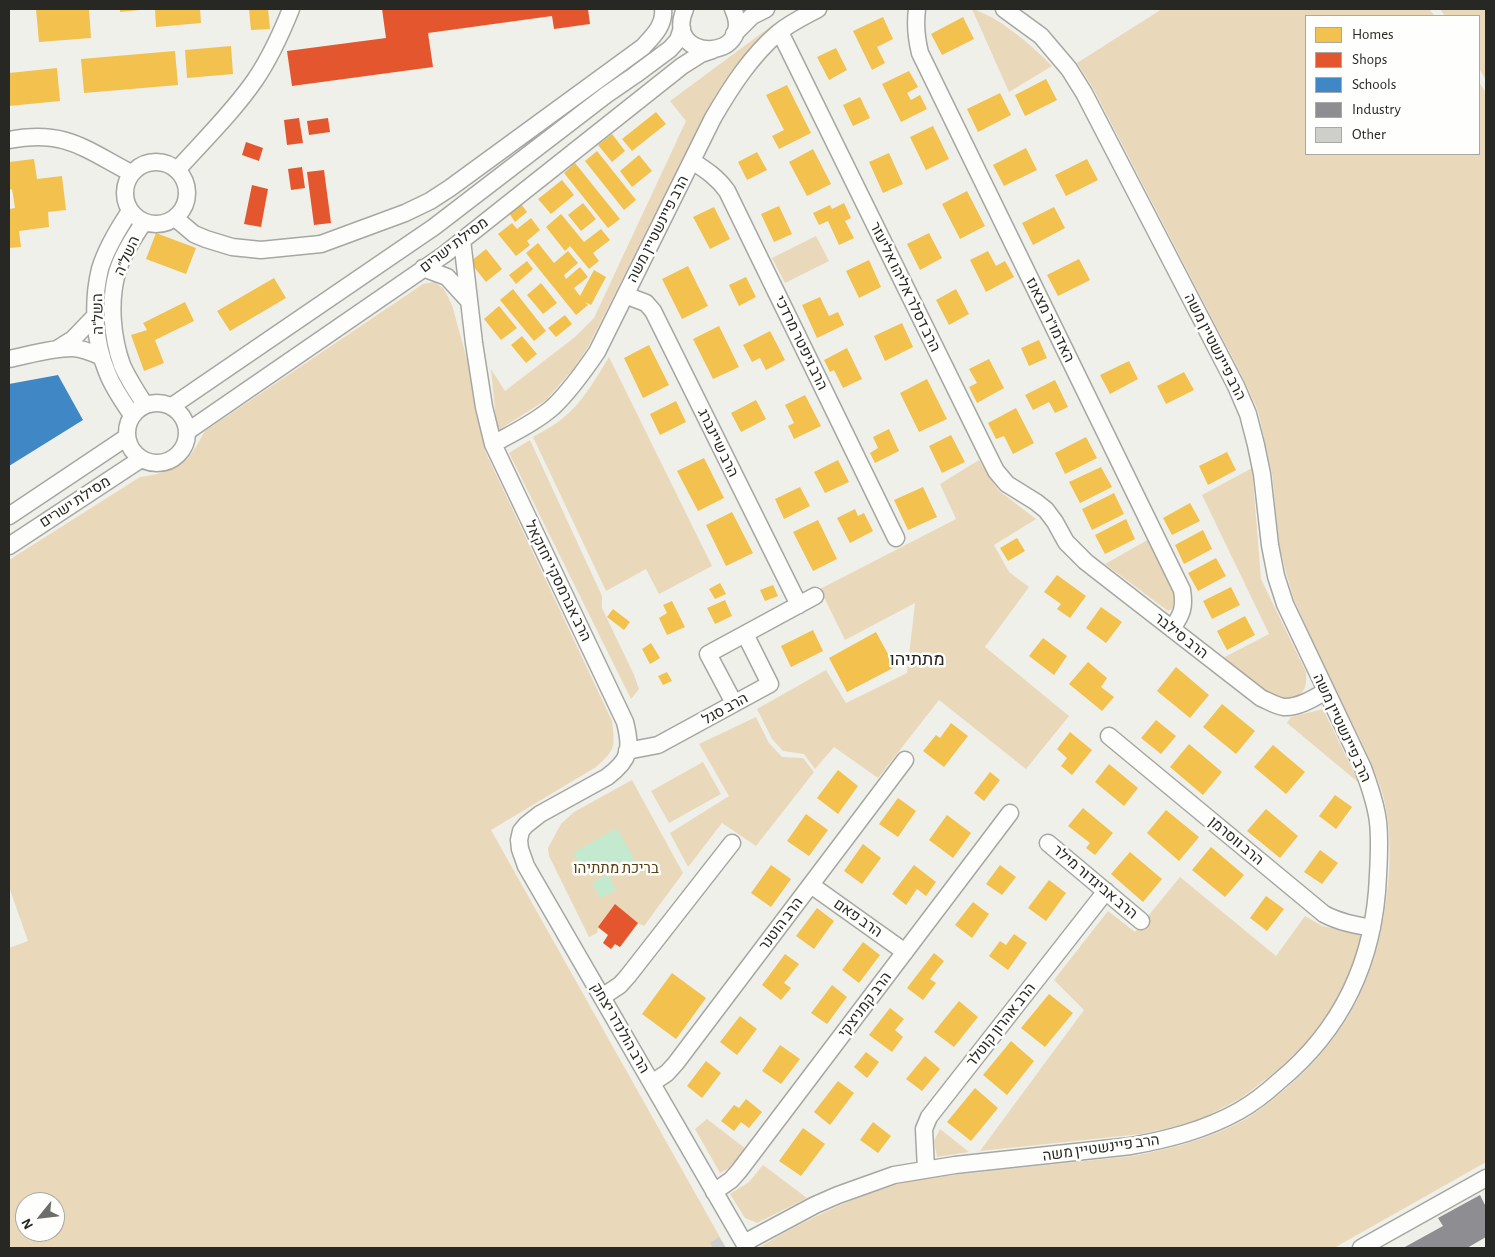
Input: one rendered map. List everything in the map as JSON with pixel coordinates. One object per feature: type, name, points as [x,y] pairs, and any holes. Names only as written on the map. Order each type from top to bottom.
[{"type":"street","points":[[177,170],[255,81],[272,54],[291,9]]},
{"type":"street","points":[[175,218],[194,234],[206,239],[232,247],[261,250],[321,244],[405,213],[430,201],[450,188],[643,47],[658,30],[664,15],[663,9]]},
{"type":"street","points":[[685,9],[682,19],[682,28],[685,36],[697,47],[704,50],[713,50]]},
{"type":"street","points":[[733,9],[736,16],[734,34]]},
{"type":"street","name":"מסילת ישרים","points":[[188,431],[445,254],[682,66],[702,54],[722,47],[729,42],[734,34],[752,16],[766,9]]},
{"type":"street","name":"הרב פיינשטיין משה","points":[[493,444],[536,419],[552,407],[582,374],[596,352],[713,118],[729,91],[761,50],[780,32],[818,9]]},
{"type":"street","name":"האדמו\"ר מצאנז","points":[[917,9],[916,38],[920,52],[1182,590],[1184,608],[1172,629]]},
{"type":"street","name":"הרב פיינשטיין משה","points":[[745,1246],[815,1205],[894,1175],[926,1169],[1150,1143],[1190,1132],[1239,1111],[1263,1095],[1287,1075],[1325,1034],[1342,1009],[1357,979],[1368,948],[1378,888],[1378,822],[1373,796],[1363,768],[1292,619],[1276,576],[1270,545],[1262,474],[1248,414],[1236,386],[1084,93],[1069,69],[1040,36],[1004,9]]},
{"type":"street","name":"מסילת ישרים","points":[[172,406],[434,228],[606,95],[670,49],[678,40],[682,28]]},
{"type":"street","name":"הרב דסלר אליהו אליעזר","points":[[780,32],[992,463],[1007,484],[1041,506],[1055,522]]},
{"type":"street","points":[[9,140],[32,136],[50,137],[70,142],[91,150],[131,173]]},
{"type":"street","name":"הרב גיפטר מרדכי","points":[[692,161],[719,179],[727,191],[896,538]]},
{"type":"street","points":[[148,162],[169,164],[177,170],[183,177],[187,195],[181,212],[175,218],[160,224],[144,222],[136,218],[125,202],[126,182],[131,173],[139,166],[148,162]]},
{"type":"street","name":"השל\"ה","points":[[130,211],[107,251],[100,269],[96,296],[96,315],[98,340],[106,371],[132,415]]},
{"type":"street","name":"השל”ה","points":[[144,222],[134,236],[117,273],[113,304],[115,337],[122,365],[145,405]]},
{"type":"street","name":"הרב אברמסקי יחזקאל","points":[[462,240],[470,318],[484,407],[493,444],[625,722],[629,739],[627,751]]},
{"type":"street","points":[[423,268],[446,277],[469,301]]},
{"type":"street","name":"הרב שיינברג","points":[[625,295],[646,303],[653,311],[799,605]]},
{"type":"street","points":[[56,350],[73,339],[96,315]]},
{"type":"street","points":[[9,359],[73,348],[102,357]]},
{"type":"street","points":[[154,402],[172,406],[183,416],[188,431],[185,447],[180,454],[166,463],[149,463],[141,459],[132,450],[127,436],[129,422],[132,415],[145,405],[154,402]]},
{"type":"street","name":"מסילת ישרים","points":[[9,516],[127,436]]},
{"type":"street","name":"מסילת ישרים","points":[[9,546],[141,459]]},
{"type":"street","name":"הרב סילבר","points":[[1055,522],[1066,542],[1086,562],[1261,698],[1284,707],[1308,701],[1326,692]]},
{"type":"street","points":[[734,704],[708,654],[815,596]]},
{"type":"street","name":"הרב סגל","points":[[627,751],[658,745],[770,684],[745,634]]},
{"type":"street","name":"הרב ווסרמן","points":[[1109,736],[1324,914],[1344,923],[1372,928]]},
{"type":"street","name":"הרב הולנדר יצחק","points":[[627,751],[623,763],[606,777],[540,814],[526,825],[521,831],[520,849],[526,866],[745,1246]]},
{"type":"street","name":"הרב הוטנר","points":[[652,1083],[676,1064],[905,760]]},
{"type":"street","name":"הרב קמניצקי","points":[[714,1192],[731,1180],[739,1170],[1010,813]]},
{"type":"street","points":[[602,996],[620,986],[732,843]]},
{"type":"street","name":"הרב אביגדור מילר","points":[[1048,843],[1141,921]]},
{"type":"street","name":"הרב פאם","points":[[811,885],[905,952]]},
{"type":"street","name":"הרב אהרון קוטלר","points":[[926,1169],[924,1129],[930,1117],[1106,891]]},
{"type":"street","points":[[1361,1248],[1486,1178]]},
{"type":"green space","points":[[972,9],[1004,25],[1052,66],[1009,92]]},
{"type":"green space","points":[[1162,9],[1429,9],[1434,15],[1305,15],[1305,155],[1480,155],[1480,84],[1486,93],[1486,1162],[1334,1248],[761,1248],[776,1237],[825,1212],[859,1197],[895,1185],[941,1176],[1133,1156],[1190,1143],[1231,1127],[1274,1099],[1305,1071],[1324,1050],[1354,1006],[1374,957],[1381,930],[1389,874],[1388,818],[1382,792],[1368,755],[1294,600],[1279,544],[1272,473],[1258,411],[1245,382],[1093,88],[1077,63]]},
{"type":"green space","points":[[1440,9],[1486,9],[1486,80],[1480,70],[1480,15],[1444,15]]},
{"type":"green space","points":[[774,24],[744,56],[712,101],[588,347],[574,368],[546,400],[497,431],[491,369],[505,391],[575,337],[594,318],[686,121],[670,101]]},
{"type":"green space","points":[[816,236],[829,261],[785,283],[772,258]]},
{"type":"green space","points":[[434,282],[444,289],[452,305],[468,363],[486,453],[612,721],[614,737],[611,751],[596,767],[491,830],[726,1248],[9,1248],[9,948],[28,941],[9,887],[9,560],[140,477],[164,472],[185,461],[191,455],[205,431],[423,284]]},
{"type":"green space","points":[[609,357],[712,566],[659,594],[646,569],[606,591],[533,437],[556,424],[577,405]]},
{"type":"green space","points":[[530,440],[602,596],[602,608],[634,675],[639,689],[631,699],[509,453]]},
{"type":"green space","points":[[979,460],[998,490],[1036,519],[994,545],[1009,572],[1029,587],[985,647],[1069,716],[1026,769],[939,700],[878,778],[834,747],[815,769],[804,754],[783,751],[772,739],[757,709],[826,670],[846,703],[907,673],[915,603],[845,640],[820,589],[956,519],[940,484]]},
{"type":"green space","points":[[1252,468],[1261,579],[1306,672],[1304,689],[1300,694],[1292,698],[1278,697],[1264,691],[1223,658],[1269,634],[1202,495]]},
{"type":"green space","points":[[1151,538],[1175,593],[1173,608],[1168,611],[1105,564]]},
{"type":"green space","points":[[1323,709],[1359,783],[1287,723],[1291,717]]},
{"type":"green space","points":[[756,717],[769,743],[782,757],[803,758],[814,772],[756,846],[722,823],[688,867],[670,833],[729,796],[699,744]]},
{"type":"green space","points":[[703,762],[721,794],[669,823],[651,791]]},
{"type":"green space","name":"בריכת מתתיהו","points":[[632,780],[683,873],[644,926],[638,923],[620,947],[615,944],[611,949],[603,943],[608,935],[598,928],[597,933],[589,937],[549,856],[548,848],[561,824],[574,812]]},
{"type":"green space","points":[[1180,877],[1276,956],[1305,916],[1322,926],[1364,935],[1352,971],[1334,1005],[1308,1041],[1279,1069],[1241,1098],[1196,1122],[1141,1134],[980,1151],[1084,1010],[1054,980],[1108,911],[1135,932]]},
{"type":"green space","points":[[707,1119],[746,1149],[729,1168],[720,1173],[695,1129]]},
{"type":"green space","points":[[940,1129],[969,1152],[937,1157],[934,1141]]},
{"type":"green space","points":[[763,1165],[807,1198],[757,1223],[745,1218],[730,1194],[749,1182]]},
{"type":"shaded area","points":[[617,828],[638,866],[630,871],[619,863],[608,862],[585,874],[573,853]]},
{"type":"shaded area","points":[[608,874],[616,890],[600,898],[592,883]]},
{"type":"building: Homes","points":[[36,9],[89,9],[91,38],[39,42]]},
{"type":"building: Homes","points":[[120,9],[140,9],[140,10],[120,12]]},
{"type":"building: Homes","points":[[155,9],[200,9],[201,23],[156,27]]},
{"type":"building: Homes","points":[[249,9],[268,9],[270,29],[251,30]]},
{"type":"building: Homes","points":[[883,17],[893,39],[877,47],[885,63],[872,70],[853,31]]},
{"type":"building: Homes","points":[[963,17],[974,39],[942,55],[931,34]]},
{"type":"building: Homes","points":[[231,46],[233,74],[187,78],[185,50]]},
{"type":"building: Homes","points":[[836,48],[847,70],[829,80],[817,57]]},
{"type":"building: Homes","points":[[175,51],[178,85],[84,93],[81,59]]},
{"type":"building: Homes","points":[[57,68],[60,101],[9,106],[9,73]]},
{"type":"building: Homes","points":[[909,71],[918,87],[907,93],[911,100],[920,95],[927,109],[901,122],[882,84]]},
{"type":"building: Homes","points":[[1046,79],[1057,100],[1025,116],[1015,95]]},
{"type":"building: Homes","points":[[787,85],[811,133],[779,149],[772,136],[784,130],[766,95]]},
{"type":"building: Homes","points":[[1000,93],[1011,115],[978,132],[967,109]]},
{"type":"building: Homes","points":[[860,97],[870,118],[853,126],[843,105]]},
{"type":"building: Homes","points":[[656,112],[666,124],[632,151],[622,139]]},
{"type":"building: Homes","points":[[933,126],[949,159],[926,170],[910,137]]},
{"type":"building: Homes","points":[[612,134],[625,151],[612,162],[598,145]]},
{"type":"building: Homes","points":[[1026,148],[1037,170],[1004,186],[993,165]]},
{"type":"building: Homes","points":[[813,149],[831,184],[807,196],[789,162]]},
{"type":"building: Homes","points":[[597,151],[636,200],[624,210],[585,161]]},
{"type":"building: Homes","points":[[757,152],[767,170],[747,180],[738,162]]},
{"type":"building: Homes","points":[[889,153],[903,184],[883,193],[869,162]]},
{"type":"building: Homes","points":[[639,155],[652,171],[632,187],[620,171]]},
{"type":"building: Homes","points":[[34,159],[37,179],[62,176],[66,210],[48,212],[49,227],[19,231],[21,247],[9,248],[9,209],[15,208],[12,189],[9,190],[9,162]]},
{"type":"building: Homes","points":[[1087,159],[1098,180],[1066,196],[1055,175]]},
{"type":"building: Homes","points":[[575,163],[620,219],[608,228],[564,173]]},
{"type":"building: Homes","points":[[562,180],[574,195],[551,214],[538,199]]},
{"type":"building: Homes","points":[[967,191],[985,226],[960,239],[942,204]]},
{"type":"building: Homes","points":[[583,203],[596,219],[581,231],[568,215]]},
{"type":"building: Homes","points":[[844,203],[851,218],[845,221],[854,238],[839,245],[828,221],[819,225],[813,213],[830,205],[832,209]]},
{"type":"building: Homes","points":[[521,204],[527,212],[515,222],[509,213]]},
{"type":"building: Homes","points":[[779,206],[792,234],[774,242],[761,214]]},
{"type":"building: Homes","points":[[714,207],[730,239],[710,249],[693,217]]},
{"type":"building: Homes","points":[[1054,207],[1065,228],[1033,245],[1022,223]]},
{"type":"building: Homes","points":[[561,214],[584,242],[601,229],[610,240],[593,253],[599,261],[589,269],[570,246],[565,251],[546,227]]},
{"type":"building: Homes","points":[[531,218],[540,230],[527,241],[530,245],[516,256],[498,234],[512,223],[517,229]]},
{"type":"building: Homes","points":[[156,233],[196,248],[186,274],[146,259]]},
{"type":"building: Homes","points":[[929,233],[942,258],[920,270],[907,244]]},
{"type":"building: Homes","points":[[538,243],[554,263],[568,251],[578,263],[564,275],[566,279],[580,267],[588,277],[574,288],[580,296],[594,270],[606,277],[591,305],[585,302],[588,305],[576,315],[526,253]]},
{"type":"building: Homes","points":[[486,249],[502,269],[486,282],[470,262]]},
{"type":"building: Homes","points":[[988,251],[996,266],[1005,261],[1014,277],[986,292],[970,260]]},
{"type":"building: Homes","points":[[1079,259],[1090,280],[1058,296],[1047,275]]},
{"type":"building: Homes","points":[[869,260],[881,287],[859,298],[846,271]]},
{"type":"building: Homes","points":[[527,261],[533,269],[516,284],[509,275]]},
{"type":"building: Homes","points":[[688,266],[708,306],[682,319],[662,279]]},
{"type":"building: Homes","points":[[746,277],[756,297],[739,306],[729,285]]},
{"type":"building: Homes","points":[[274,278],[286,298],[230,331],[217,311]]},
{"type":"building: Homes","points":[[541,283],[557,303],[543,314],[527,295]]},
{"type":"building: Homes","points":[[513,289],[546,331],[534,341],[500,300]]},
{"type":"building: Homes","points":[[956,289],[969,314],[949,325],[936,300]]},
{"type":"building: Homes","points":[[820,297],[829,316],[838,312],[844,325],[817,338],[802,305]]},
{"type":"building: Homes","points":[[185,302],[194,321],[155,340],[164,363],[144,371],[131,335],[147,330],[143,323]]},
{"type":"building: Homes","points":[[499,306],[517,328],[501,340],[484,319]]},
{"type":"building: Homes","points":[[565,315],[572,324],[556,337],[548,328]]},
{"type":"building: Homes","points":[[902,323],[913,347],[885,361],[874,336]]},
{"type":"building: Homes","points":[[719,326],[739,367],[713,379],[693,339]]},
{"type":"building: Homes","points":[[770,331],[785,360],[766,370],[760,358],[752,362],[743,345]]},
{"type":"building: Homes","points":[[522,336],[537,354],[526,363],[511,345]]},
{"type":"building: Homes","points":[[1039,340],[1047,358],[1029,366],[1021,348]]},
{"type":"building: Homes","points":[[649,345],[669,385],[643,398],[624,358]]},
{"type":"building: Homes","points":[[847,348],[862,379],[843,388],[834,370],[830,372],[824,360]]},
{"type":"building: Homes","points":[[989,359],[1004,388],[977,403],[969,387],[977,383],[969,369]]},
{"type":"building: Homes","points":[[1129,361],[1138,379],[1110,394],[1100,375]]},
{"type":"building: Homes","points":[[1184,372],[1194,390],[1166,404],[1157,386]]},
{"type":"building: Homes","points":[[927,379],[947,419],[919,432],[900,393]]},
{"type":"building: Homes","points":[[1055,380],[1068,407],[1055,413],[1049,402],[1033,410],[1025,395]]},
{"type":"building: Homes","points":[[805,395],[821,426],[794,439],[788,426],[794,423],[785,405]]},
{"type":"building: Homes","points":[[756,400],[766,419],[741,432],[731,413]]},
{"type":"building: Homes","points":[[676,401],[686,422],[660,435],[650,414]]},
{"type":"building: Homes","points":[[1016,408],[1034,443],[1013,454],[1004,436],[996,439],[988,423]]},
{"type":"building: Homes","points":[[889,429],[899,451],[875,463],[870,453],[878,448],[873,437]]},
{"type":"building: Homes","points":[[951,435],[965,462],[942,473],[929,446]]},
{"type":"building: Homes","points":[[1086,437],[1097,458],[1065,474],[1055,453]]},
{"type":"building: Homes","points":[[1227,452],[1236,470],[1208,485],[1199,466]]},
{"type":"building: Homes","points":[[704,458],[724,498],[698,511],[677,471]]},
{"type":"building: Homes","points":[[838,460],[849,482],[825,493],[814,472]]},
{"type":"building: Homes","points":[[1101,467],[1112,487],[1080,503],[1069,482]]},
{"type":"building: Homes","points":[[800,487],[810,506],[784,519],[775,499]]},
{"type":"building: Homes","points":[[923,487],[937,517],[908,530],[894,500]]},
{"type":"building: Homes","points":[[1114,493],[1124,514],[1092,530],[1082,509]]},
{"type":"building: Homes","points":[[1190,503],[1200,521],[1172,535],[1163,518]]},
{"type":"building: Homes","points":[[855,509],[858,516],[864,513],[873,531],[850,543],[837,518]]},
{"type":"building: Homes","points":[[732,512],[753,553],[726,566],[706,525]]},
{"type":"building: Homes","points":[[1126,519],[1135,539],[1105,554],[1095,535]]},
{"type":"building: Homes","points":[[818,520],[837,559],[813,571],[793,532]]},
{"type":"building: Homes","points":[[1203,530],[1212,549],[1184,564],[1175,545]]},
{"type":"building: Homes","points":[[1017,538],[1025,551],[1008,561],[1000,548]]},
{"type":"building: Homes","points":[[1216,558],[1226,576],[1198,591],[1188,573]]},
{"type":"building: Homes","points":[[1057,575],[1086,596],[1070,618],[1057,609],[1061,604],[1044,592]]},
{"type":"building: Homes","points":[[720,583],[726,594],[715,599],[709,589]]},
{"type":"building: Homes","points":[[773,585],[778,596],[765,601],[760,590]]},
{"type":"building: Homes","points":[[1231,587],[1240,605],[1212,619],[1203,601]]},
{"type":"building: Homes","points":[[725,600],[732,616],[715,624],[707,608]]},
{"type":"building: Homes","points":[[672,601],[685,627],[667,635],[659,618],[667,613],[663,605]]},
{"type":"building: Homes","points":[[1101,607],[1122,622],[1106,643],[1086,628]]},
{"type":"building: Homes","points":[[613,609],[630,622],[624,630],[607,617]]},
{"type":"building: Homes","points":[[1245,616],[1255,635],[1227,650],[1217,631]]},
{"type":"building: Homes","points":[[813,630],[823,651],[791,667],[781,646]]},
{"type":"building: Homes","points":[[876,632],[895,667],[847,692],[829,658]]},
{"type":"building: Homes","points":[[1043,638],[1067,656],[1054,675],[1029,656]]},
{"type":"building: Homes","points":[[651,643],[660,658],[650,664],[642,649]]},
{"type":"building: Homes","points":[[1088,662],[1107,678],[1101,687],[1114,697],[1102,711],[1069,684]]},
{"type":"building: Homes","points":[[1176,667],[1209,695],[1190,718],[1157,691]]},
{"type":"building: Homes","points":[[667,672],[672,681],[663,685],[658,676]]},
{"type":"building: Homes","points":[[1222,704],[1255,731],[1236,754],[1203,727]]},
{"type":"building: Homes","points":[[1156,720],[1176,736],[1161,754],[1141,738]]},
{"type":"building: Homes","points":[[951,723],[968,736],[944,767],[923,751],[936,735],[940,738]]},
{"type":"building: Homes","points":[[1070,732],[1092,750],[1072,775],[1061,766],[1067,758],[1057,749]]},
{"type":"building: Homes","points":[[1189,744],[1222,772],[1203,795],[1170,767]]},
{"type":"building: Homes","points":[[1273,745],[1305,772],[1286,794],[1254,767]]},
{"type":"building: Homes","points":[[1109,764],[1138,788],[1124,806],[1095,782]]},
{"type":"building: Homes","points":[[838,770],[858,786],[838,814],[817,798]]},
{"type":"building: Homes","points":[[990,772],[1000,780],[984,801],[974,793]]},
{"type":"building: Homes","points":[[1335,795],[1352,807],[1336,829],[1319,816]]},
{"type":"building: Homes","points":[[898,798],[916,811],[898,837],[879,824]]},
{"type":"building: Homes","points":[[1083,808],[1113,833],[1095,855],[1086,848],[1090,843],[1068,826]]},
{"type":"building: Homes","points":[[1266,809],[1298,836],[1280,858],[1247,831]]},
{"type":"building: Homes","points":[[1166,810],[1199,837],[1179,861],[1147,833]]},
{"type":"building: Homes","points":[[806,814],[828,830],[809,856],[787,841]]},
{"type":"building: Homes","points":[[947,815],[971,833],[953,858],[929,840]]},
{"type":"building: Homes","points":[[863,844],[881,858],[862,884],[844,871]]},
{"type":"building: Homes","points":[[1211,847],[1244,875],[1225,897],[1192,870]]},
{"type":"building: Homes","points":[[1320,850],[1338,863],[1322,884],[1304,872]]},
{"type":"building: Homes","points":[[1130,852],[1162,879],[1143,902],[1111,874]]},
{"type":"building: Homes","points":[[771,865],[791,879],[771,907],[751,893]]},
{"type":"building: Homes","points":[[914,865],[936,882],[926,896],[917,889],[906,905],[892,894]]},
{"type":"building: Homes","points":[[1000,865],[1016,877],[1002,895],[986,884]]},
{"type":"building: Homes","points":[[1049,880],[1066,893],[1046,921],[1028,908]]},
{"type":"building: Homes","points":[[1266,896],[1284,909],[1267,931],[1250,918]]},
{"type":"building: Homes","points":[[973,902],[989,914],[972,938],[955,925]]},
{"type":"building: Homes","points":[[817,908],[834,921],[814,949],[796,936]]},
{"type":"building: Homes","points":[[1014,934],[1027,943],[1008,970],[989,956],[1000,941],[1006,945]]},
{"type":"building: Homes","points":[[863,942],[880,955],[859,983],[842,970]]},
{"type":"building: Homes","points":[[934,953],[944,961],[930,979],[936,983],[923,1000],[907,988]]},
{"type":"building: Homes","points":[[785,954],[799,964],[784,983],[791,988],[781,1000],[762,985]]},
{"type":"building: Homes","points":[[672,973],[706,998],[676,1039],[642,1014]]},
{"type":"building: Homes","points":[[832,985],[847,997],[827,1024],[811,1013]]},
{"type":"building: Homes","points":[[1049,994],[1073,1013],[1045,1047],[1021,1028]]},
{"type":"building: Homes","points":[[959,1001],[978,1017],[954,1047],[934,1032]]},
{"type":"building: Homes","points":[[890,1008],[904,1019],[895,1030],[903,1037],[892,1052],[869,1035]]},
{"type":"building: Homes","points":[[740,1016],[757,1029],[737,1055],[720,1042]]},
{"type":"building: Homes","points":[[1011,1041],[1034,1061],[1007,1095],[983,1075]]},
{"type":"building: Homes","points":[[780,1045],[800,1059],[781,1084],[762,1071]]},
{"type":"building: Homes","points":[[866,1052],[879,1062],[867,1078],[854,1067]]},
{"type":"building: Homes","points":[[925,1056],[940,1069],[922,1091],[906,1079]]},
{"type":"building: Homes","points":[[706,1061],[721,1073],[702,1098],[687,1086]]},
{"type":"building: Homes","points":[[838,1081],[854,1093],[830,1125],[814,1112]]},
{"type":"building: Homes","points":[[975,1088],[998,1108],[971,1141],[947,1122]]},
{"type":"building: Homes","points":[[746,1099],[762,1112],[749,1128],[741,1122],[734,1131],[721,1121],[734,1105],[739,1108]]},
{"type":"building: Homes","points":[[873,1122],[891,1136],[878,1153],[860,1140]]},
{"type":"building: Homes","points":[[803,1128],[825,1144],[801,1176],[779,1161]]},
{"type":"building: Shops","points":[[382,9],[588,9],[590,24],[554,29],[552,16],[428,33],[433,67],[292,86],[287,51],[386,38]]},
{"type":"building: Shops","points":[[299,118],[303,143],[287,145],[284,120]]},
{"type":"building: Shops","points":[[328,118],[330,132],[309,135],[307,121]]},
{"type":"building: Shops","points":[[246,142],[263,148],[259,161],[242,155]]},
{"type":"building: Shops","points":[[302,167],[305,188],[291,190],[288,169]]},
{"type":"building: Shops","points":[[324,170],[331,223],[314,225],[307,172]]},
{"type":"building: Shops","points":[[252,185],[268,189],[261,227],[244,224]]},
{"type":"building: Shops","points":[[615,904],[638,923],[620,947],[615,944],[611,949],[603,943],[608,935],[598,927]]},
{"type":"building: Schools","points":[[58,375],[83,420],[9,466],[9,384]]},
{"type":"building: Industry","points":[[1480,1195],[1486,1207],[1486,1237],[1467,1248],[1403,1248],[1443,1226],[1438,1218]]},
{"type":"building: Other","points":[[719,1237],[726,1248],[713,1248],[710,1243]]},
{"type":"district","name":"מתתיהו","points":[[917,660]]}]
